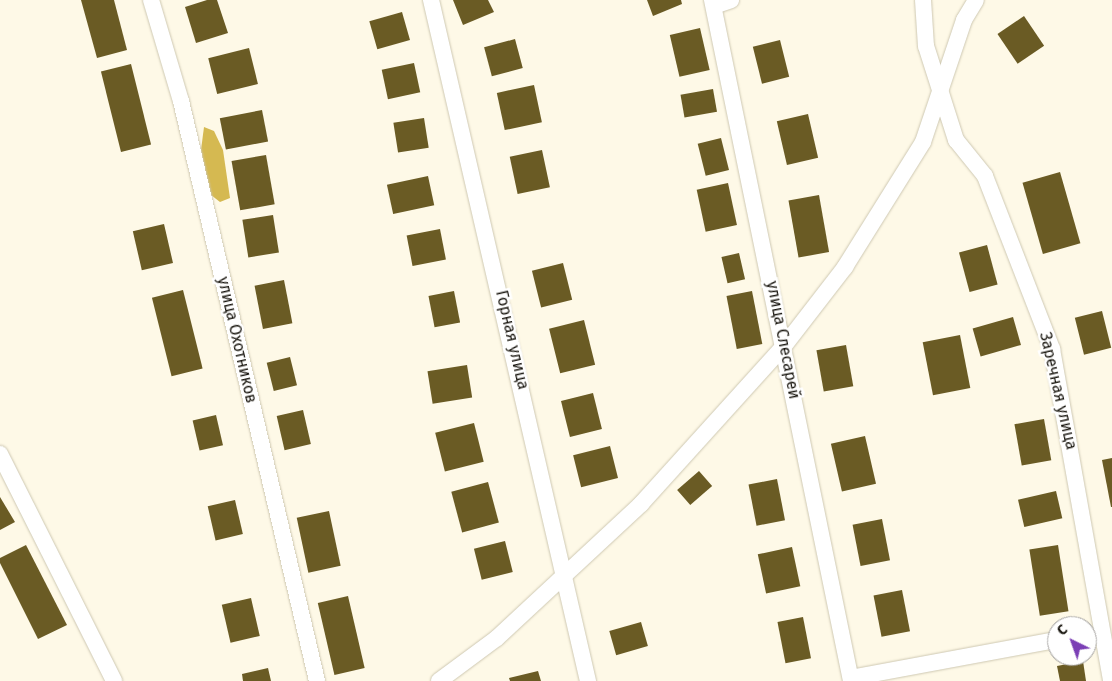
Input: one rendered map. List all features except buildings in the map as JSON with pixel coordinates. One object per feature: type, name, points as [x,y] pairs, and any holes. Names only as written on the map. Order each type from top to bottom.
[{"type":"street","name":"улица Охотников","points":[[151,0],[180,101],[317,681]]},
{"type":"street","name":"Горная улица","points":[[431,0],[566,576],[588,681]]},
{"type":"street","points":[[713,3],[731,0]]},
{"type":"street","name":"Заречная улица","points":[[923,0],[926,46],[956,140],[985,176],[1052,349],[1100,631],[1111,681]]},
{"type":"street","points":[[439,681],[497,638],[566,576],[641,504],[784,346],[845,267],[923,142],[939,91],[976,0]]},
{"type":"street","name":"улица Слесарей","points":[[713,3],[851,679]]},
{"type":"street","points":[[0,454],[114,681]]},
{"type":"street","points":[[851,679],[1047,642]]},
{"type":"shaded area","points":[[204,127],[214,131],[223,150],[230,198],[220,202],[211,195],[206,175],[201,150]]}]
